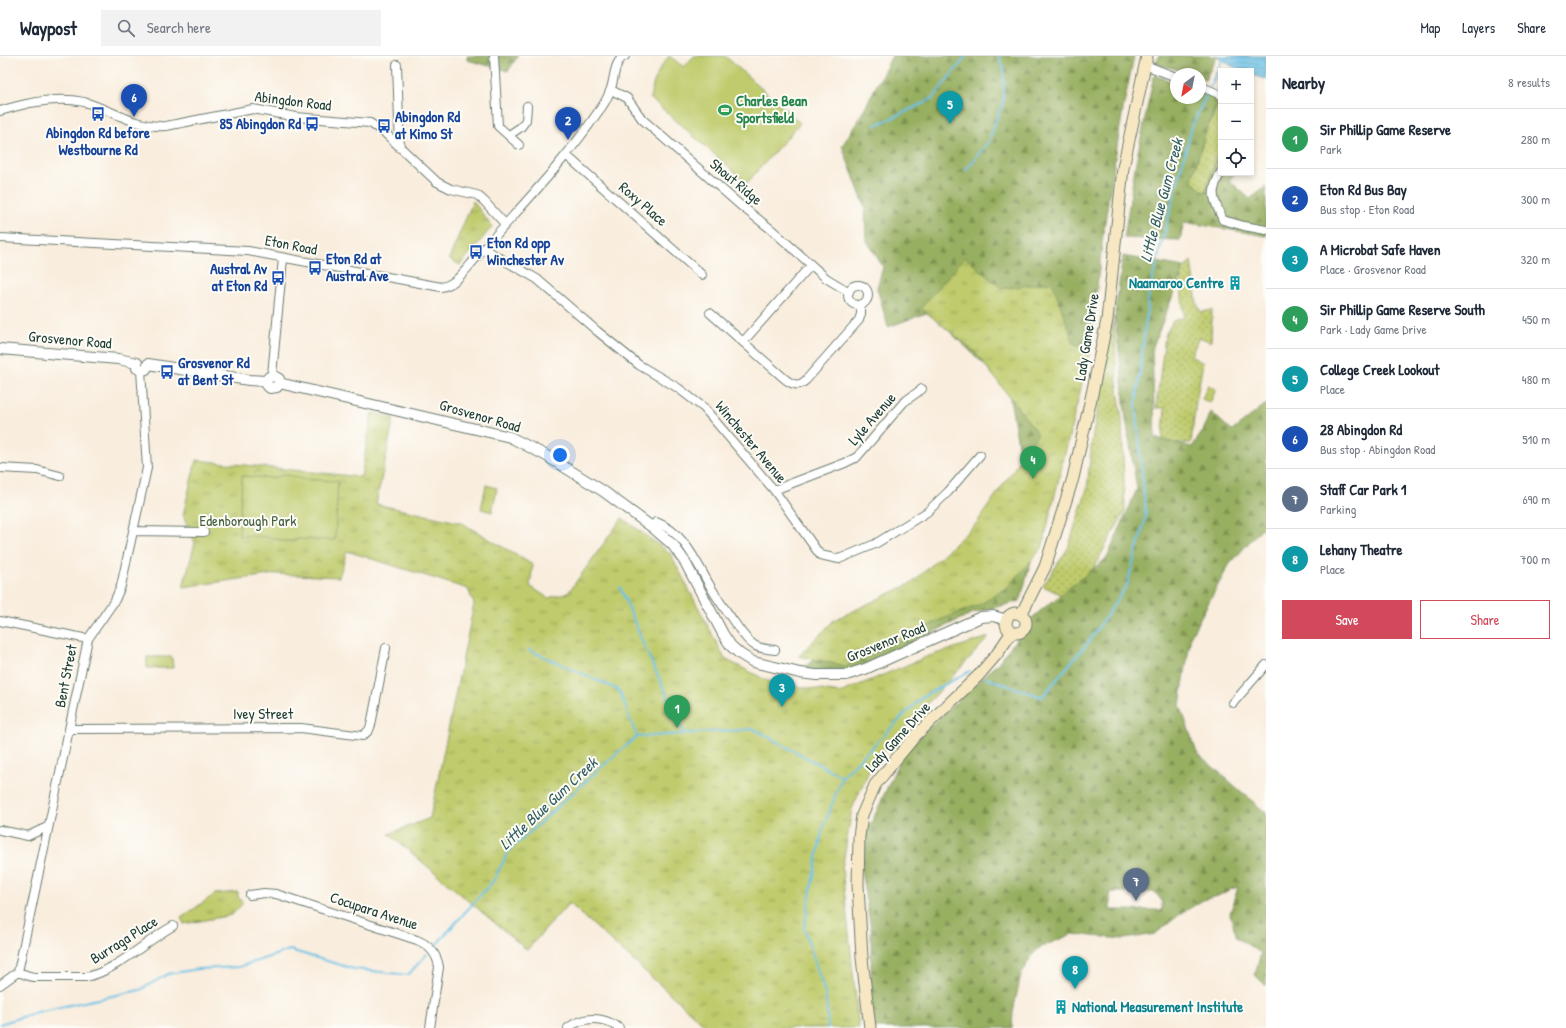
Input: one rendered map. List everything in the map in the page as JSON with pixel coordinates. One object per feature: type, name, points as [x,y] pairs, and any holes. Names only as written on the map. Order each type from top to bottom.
[{"type":"main road","name":"Lady Game Drive","points":[[1021,615],[1045,567],[1073,478],[1091,402],[1107,320],[1123,168],[1146,60]]},
{"type":"main road","points":[[1013,614],[1021,615],[1026,623],[1024,629],[1019,633],[1012,632],[1007,626],[1007,620],[1013,614]]},
{"type":"main road","name":"Lady Game Drive","points":[[870,1028],[862,958],[858,885],[859,837],[862,815],[875,786],[896,759],[916,735],[978,676],[997,654],[1012,632]]},
{"type":"street","points":[[494,56],[498,126],[519,146]]},
{"type":"street","name":"Eton Road","points":[[0,238],[248,251],[441,287],[454,282],[566,155],[597,114],[611,90],[618,62],[625,56]]},
{"type":"street","points":[[1146,60],[1170,74]]},
{"type":"street","points":[[397,65],[400,148]]},
{"type":"street","points":[[1206,88],[1218,93]]},
{"type":"street","name":"Shout Ridge","points":[[611,90],[627,98],[644,121],[830,281],[849,292]]},
{"type":"street","name":"Abingdon Road","points":[[0,111],[39,102],[70,100],[84,102],[130,121],[154,127],[253,109],[296,118],[370,123],[378,128],[437,182],[444,187],[477,195],[505,224]]},
{"type":"street","points":[[509,135],[521,127],[526,120],[526,106]]},
{"type":"street","name":"Roxy Place","points":[[566,155],[702,275]]},
{"type":"street","points":[[1219,176],[1214,185],[1213,198],[1223,220],[1266,230]]},
{"type":"street","name":"Winchester Avenue","points":[[484,249],[537,279],[639,365],[678,388],[704,408],[774,490],[820,555],[839,560],[875,544],[927,512],[948,492],[980,456]]},
{"type":"street","points":[[272,380],[283,258]]},
{"type":"street","points":[[743,342],[811,265]]},
{"type":"street","points":[[858,285],[866,289],[868,294],[866,300],[861,304],[852,302],[849,297],[849,292],[852,288],[858,285]]},
{"type":"street","points":[[710,313],[789,382],[793,384],[800,384],[859,320],[861,314],[861,304]]},
{"type":"street","name":"Grosvenor Road","points":[[0,349],[118,359],[142,366],[249,380],[272,380],[510,437],[545,455],[596,487],[652,527],[673,545],[685,562],[723,634],[731,646],[753,662],[783,670],[816,675],[846,675],[865,670],[980,617],[993,616],[1007,620]]},
{"type":"street","name":"Bent Street","points":[[18,972],[47,828],[70,729],[88,639],[115,600],[121,586],[147,468],[142,366]]},
{"type":"street","name":"Lyle Avenue","points":[[774,490],[857,457],[904,402],[922,388]]},
{"type":"street","points":[[0,468],[37,470],[60,476]]},
{"type":"street","name":"Grosvenor Road","points":[[652,527],[656,522],[679,537],[688,547],[715,595],[742,633],[754,645],[760,648],[775,650]]},
{"type":"street","points":[[134,531],[204,532]]},
{"type":"street","points":[[0,621],[88,639]]},
{"type":"street","name":"Ivey Street","points":[[70,729],[301,728],[363,736],[369,730],[372,722],[386,648]]},
{"type":"street","points":[[1233,703],[1266,665]]},
{"type":"street","points":[[0,830],[28,836],[47,828]]},
{"type":"street","name":"Cocupara Avenue","points":[[250,895],[264,893],[276,894],[417,940],[427,946],[437,957],[439,967],[430,1028]]},
{"type":"street","name":"Burraga Place","points":[[18,972],[34,977],[93,976],[108,969],[174,926]]},
{"type":"street","points":[[0,985],[18,972]]},
{"type":"street","points":[[568,1028],[577,1022],[594,1018],[605,1020],[619,1028]]},
{"type":"green space","points":[[467,56],[518,56],[508,71],[467,60]]},
{"type":"green space","name":"Charles Bean Sportsfield","points":[[669,56],[684,67],[694,56],[725,56],[800,123],[747,183],[650,98],[656,76]]},
{"type":"green space","points":[[892,56],[1134,56],[1123,109],[1103,234],[1090,350],[1020,601],[973,613],[854,670],[799,670],[966,562],[1021,462],[1008,387],[929,312],[888,327],[877,288],[883,267],[866,239],[865,207],[842,146],[860,117]]},
{"type":"green space","points":[[1158,56],[1217,56],[1206,78],[1206,68],[1172,68],[1156,64]]},
{"type":"green space","points":[[1154,75],[1170,81],[1170,104],[1206,104],[1206,93],[1218,99],[1218,107],[1216,106],[1205,134],[1191,181],[1205,193],[1218,155],[1218,176],[1232,176],[1229,180],[1250,199],[1266,187],[1266,236],[1184,222],[1180,240],[1124,238],[1135,167]]},
{"type":"green space","points":[[1217,106],[1218,155],[1205,194],[1191,181],[1205,134]]},
{"type":"green space","points":[[473,201],[492,227],[460,265],[449,259]]},
{"type":"green space","points":[[1123,256],[1184,267],[1152,349],[1155,438],[1192,447],[1203,431],[1211,412],[1232,431],[1266,404],[1266,523],[1229,565],[1191,635],[1180,705],[1197,753],[1266,813],[1266,986],[1255,975],[1261,953],[1237,938],[1230,914],[1238,887],[1218,896],[1203,900],[1179,915],[1155,934],[1124,939],[1072,934],[1037,949],[1022,971],[1013,1011],[1012,1028],[872,1028],[871,929],[858,853],[903,752],[998,663],[1034,616],[1107,558],[1137,489],[1126,420],[1115,313]],"holes":[[[1110,892],[1155,892],[1162,901],[1162,910],[1110,910]]]},
{"type":"green space","points":[[965,257],[1002,289],[1052,282],[1074,344],[1090,350],[1042,548],[1007,588],[979,605],[940,620],[846,666],[799,656],[834,620],[912,583],[976,524],[1038,434],[975,352],[921,308]]},
{"type":"green space","points":[[1191,261],[1197,304],[1201,312],[1212,310],[1211,342],[1199,337],[1191,356],[1203,363],[1196,401],[1191,443],[1162,443],[1165,408],[1156,408],[1165,335],[1173,321],[1184,317],[1180,273]]},
{"type":"green space","points":[[1114,317],[1117,381],[1122,419],[1125,511],[1090,574],[1062,595],[1043,586],[1068,548],[1087,489],[1092,440]]},
{"type":"green space","points":[[1208,385],[1216,389],[1210,403],[1202,399]]},
{"type":"green space","name":"Edenborough Park","points":[[372,413],[394,418],[376,504],[462,523],[533,565],[530,586],[548,598],[568,593],[622,518],[670,553],[725,659],[770,682],[840,693],[926,657],[989,637],[872,764],[852,809],[842,869],[859,1028],[708,1028],[569,903],[527,950],[389,834],[430,818],[474,604],[468,589],[347,551],[339,577],[276,574],[183,587],[195,543],[183,515],[196,460],[361,477]]},
{"type":"green space","name":"Edenborough Park","points":[[289,475],[301,479],[338,481],[335,540],[299,539],[286,541],[268,537],[239,536],[242,476],[273,478]]},
{"type":"green space","points":[[486,485],[497,488],[492,512],[481,509]]},
{"type":"green space","points":[[147,657],[172,657],[173,668],[147,668]]},
{"type":"green space","points":[[238,892],[238,897],[243,903],[232,915],[184,924],[181,918],[215,894]]},
{"type":"water","points":[[1217,56],[1266,56],[1266,79],[1254,76],[1254,68],[1237,68]]},
{"type":"waterway","points":[[890,119],[932,99],[966,56]]},
{"type":"waterway","points":[[966,170],[989,141],[1003,101],[1004,69],[999,56]]},
{"type":"waterway","name":"Little Blue Gum Creek","points":[[1210,87],[1224,56]]},
{"type":"waterway","name":"Little Blue Gum Creek","points":[[986,678],[1042,697],[1090,640],[1127,585],[1146,516],[1136,406],[1149,292],[1192,126],[1208,91]]},
{"type":"waterway","points":[[875,125],[887,120]]},
{"type":"waterway","points":[[620,587],[645,648],[685,734]]},
{"type":"waterway","points":[[529,650],[619,690],[637,737],[754,729],[842,777]]},
{"type":"waterway","name":"Little Blue Gum Creek","points":[[828,1028],[826,996],[804,928],[822,831],[842,777],[922,697],[970,671]]},
{"type":"waterway","name":"Little Blue Gum Creek","points":[[435,946],[494,880],[508,852],[616,754],[637,737]]},
{"type":"waterway","name":"Little Blue Gum Creek","points":[[0,1024],[37,1012],[140,990],[168,974],[198,969],[239,967],[290,950],[354,969],[408,975],[427,954]]},
{"type":"place","name":"Charles Bean Sportsfield","points":[[725,110]]},
{"type":"place","name":"Abingdon Rd before Westbourne Rd","points":[[98,114]]},
{"type":"place","name":"28 Abingdon Rd","points":[[134,117]]},
{"type":"place","name":"85 Abingdon Rd","points":[[312,124]]},
{"type":"place","name":"College Creek Lookout","points":[[950,124]]},
{"type":"place","name":"Abingdon Rd at Kimo St","points":[[384,126]]},
{"type":"place","name":"Eton Rd Bus Bay","points":[[568,140]]},
{"type":"place","name":"Eton Rd opp Winchester Av","points":[[476,252]]},
{"type":"place","name":"Eton Rd at Austral Ave","points":[[315,268]]},
{"type":"place","name":"Austral Av at Eton Rd","points":[[278,278]]},
{"type":"place","name":"Naamaroo Centre","points":[[1235,283]]},
{"type":"place","name":"Grosvenor Rd at Bent St","points":[[167,372]]},
{"type":"place","name":"Sir Phillip Game Reserve South","points":[[1033,479]]},
{"type":"place","name":"A Microbat Safe Haven","points":[[782,707]]},
{"type":"place","name":"Sir Phillip Game Reserve","points":[[677,728]]},
{"type":"place","name":"Staff Car Park 1","points":[[1136,901]]},
{"type":"place","name":"Lehany Theatre","points":[[1075,989]]},
{"type":"place","name":"National Measurement Institute","points":[[1061,1007]]}]
